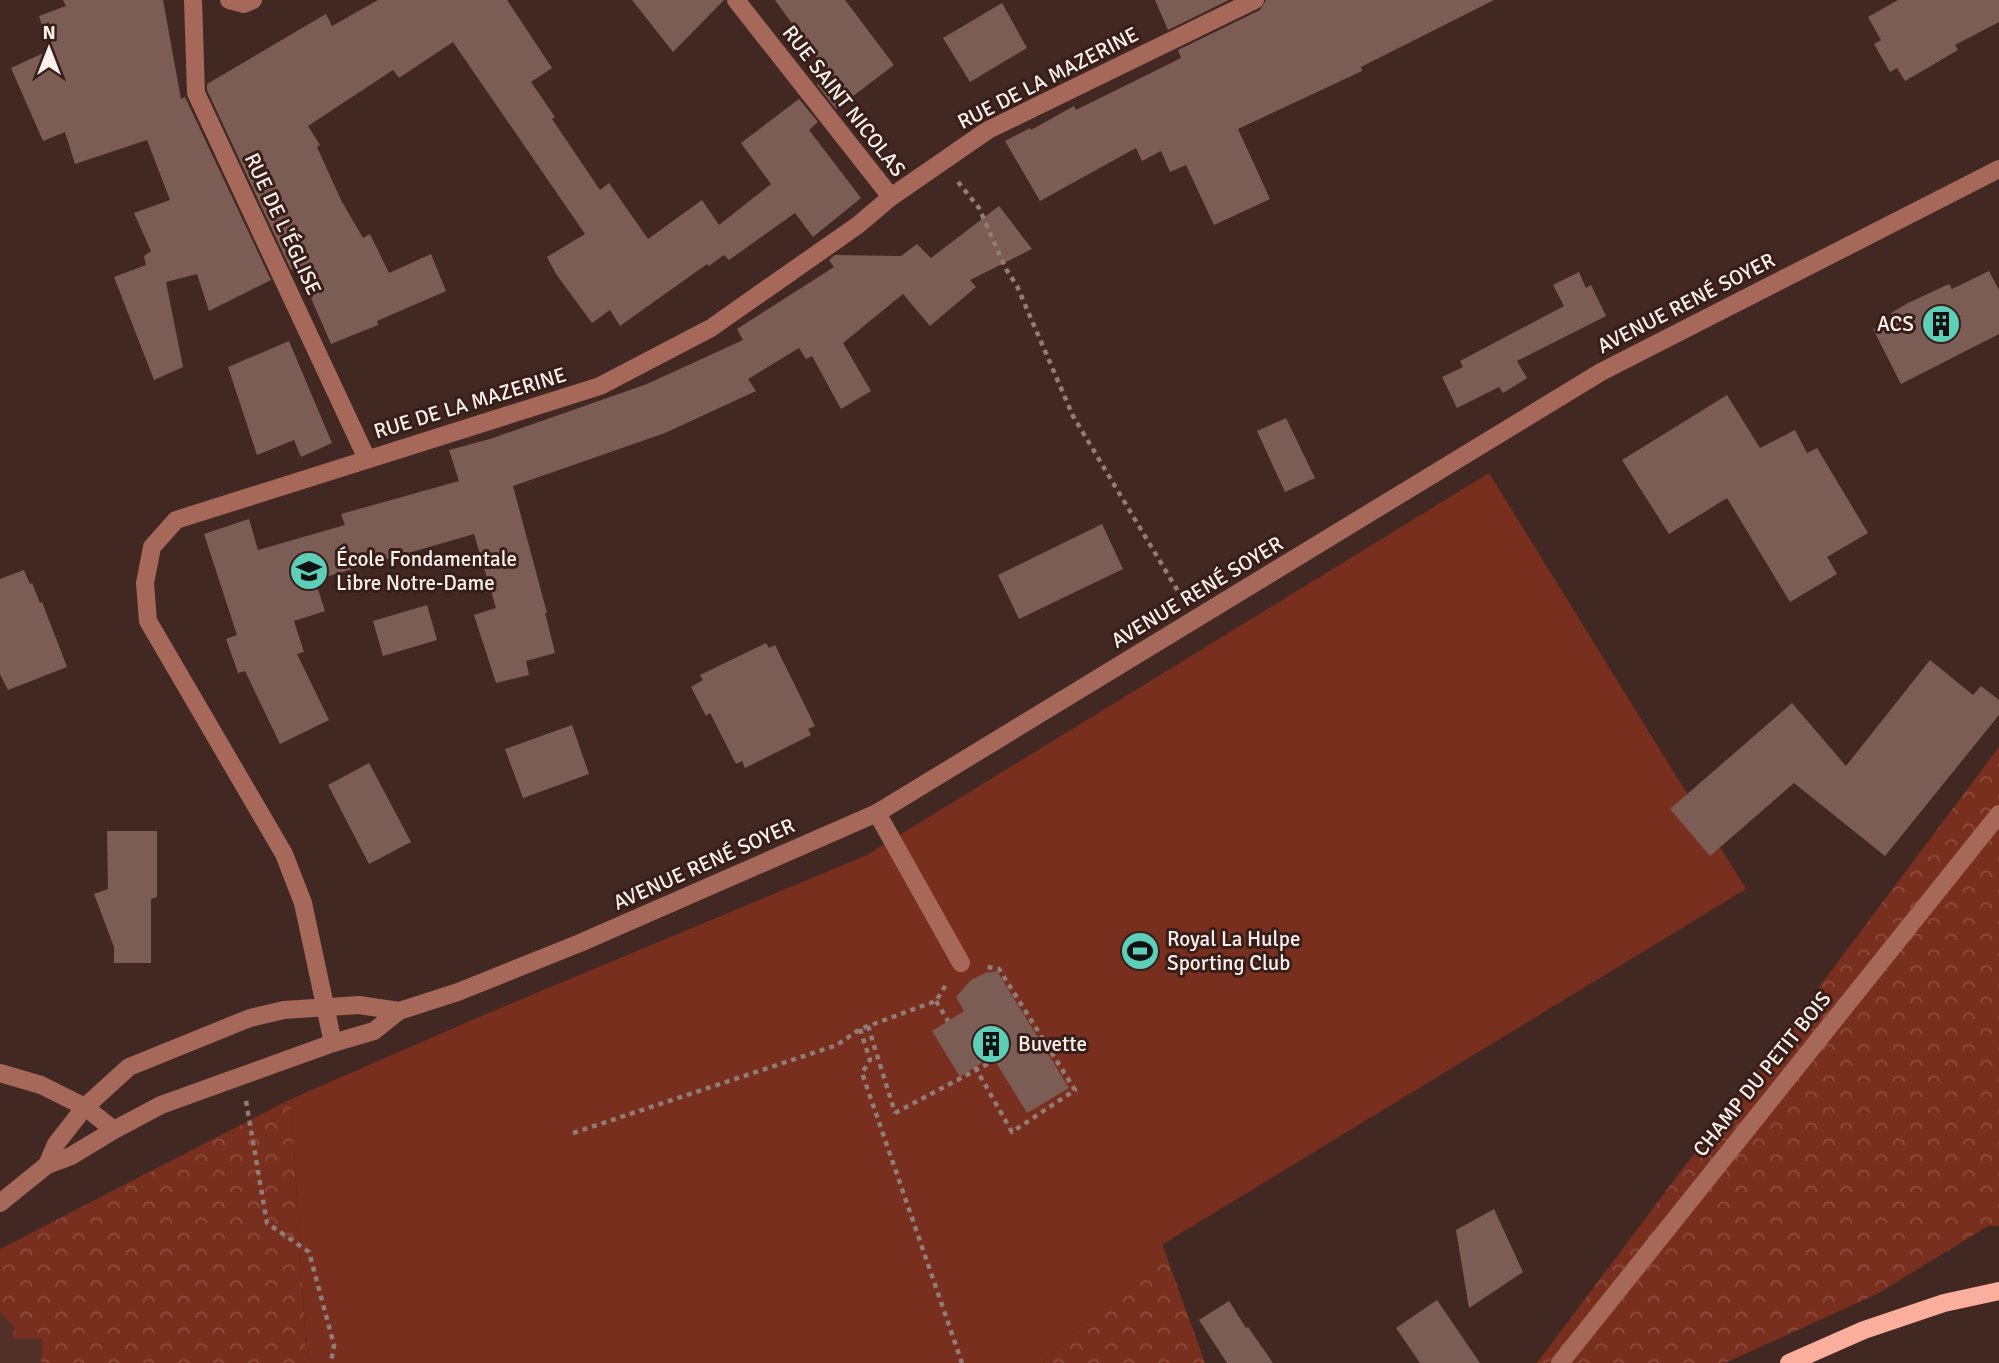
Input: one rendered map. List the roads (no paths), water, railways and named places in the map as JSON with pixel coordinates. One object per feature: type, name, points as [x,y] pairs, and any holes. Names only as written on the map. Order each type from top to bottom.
[{"type":"main road","points":[[1789,1363],[1864,1331],[1944,1303],[1999,1291]]},
{"type":"street","name":"RUE DE L'ÉGLISE","points":[[193,0],[196,93],[367,458]]},
{"type":"street","points":[[229,0],[244,4],[253,0]]},
{"type":"street","name":"RUE SAINT NICOLAS","points":[[736,0],[891,197]]},
{"type":"street","name":"RUE DE LA MAZERINE","points":[[332,1043],[303,903],[284,855],[148,621],[145,583],[152,547],[176,520],[600,386],[711,328],[858,225],[891,197],[989,130],[1255,0]]},
{"type":"street","name":"AVENUE RENÉ SOYER","points":[[0,1203],[47,1165],[71,1156],[160,1105],[332,1043],[374,1031],[399,1011],[458,992],[580,943],[877,813],[1601,372],[1999,169]]},
{"type":"street","points":[[877,813],[961,963]]},
{"type":"street","name":"CHAMP DU PETIT BOIS","points":[[1560,1363],[1999,814]]},
{"type":"street","name":"AVENUE RENÉ SOYER","points":[[47,1165],[57,1144],[85,1107],[129,1067],[250,1018],[284,1010],[359,1005],[399,1011]]},
{"type":"street","points":[[0,1073],[41,1085],[85,1107],[114,1130]]},
{"type":"place","name":"ACS","points":[[1941,324]]},
{"type":"place","name":"École Fondamentale Libre Notre-Dame","points":[[309,571]]},
{"type":"place","name":"Royal La Hulpe Sporting Club","points":[[1140,951]]},
{"type":"place","name":"Buvette","points":[[991,1044]]}]
